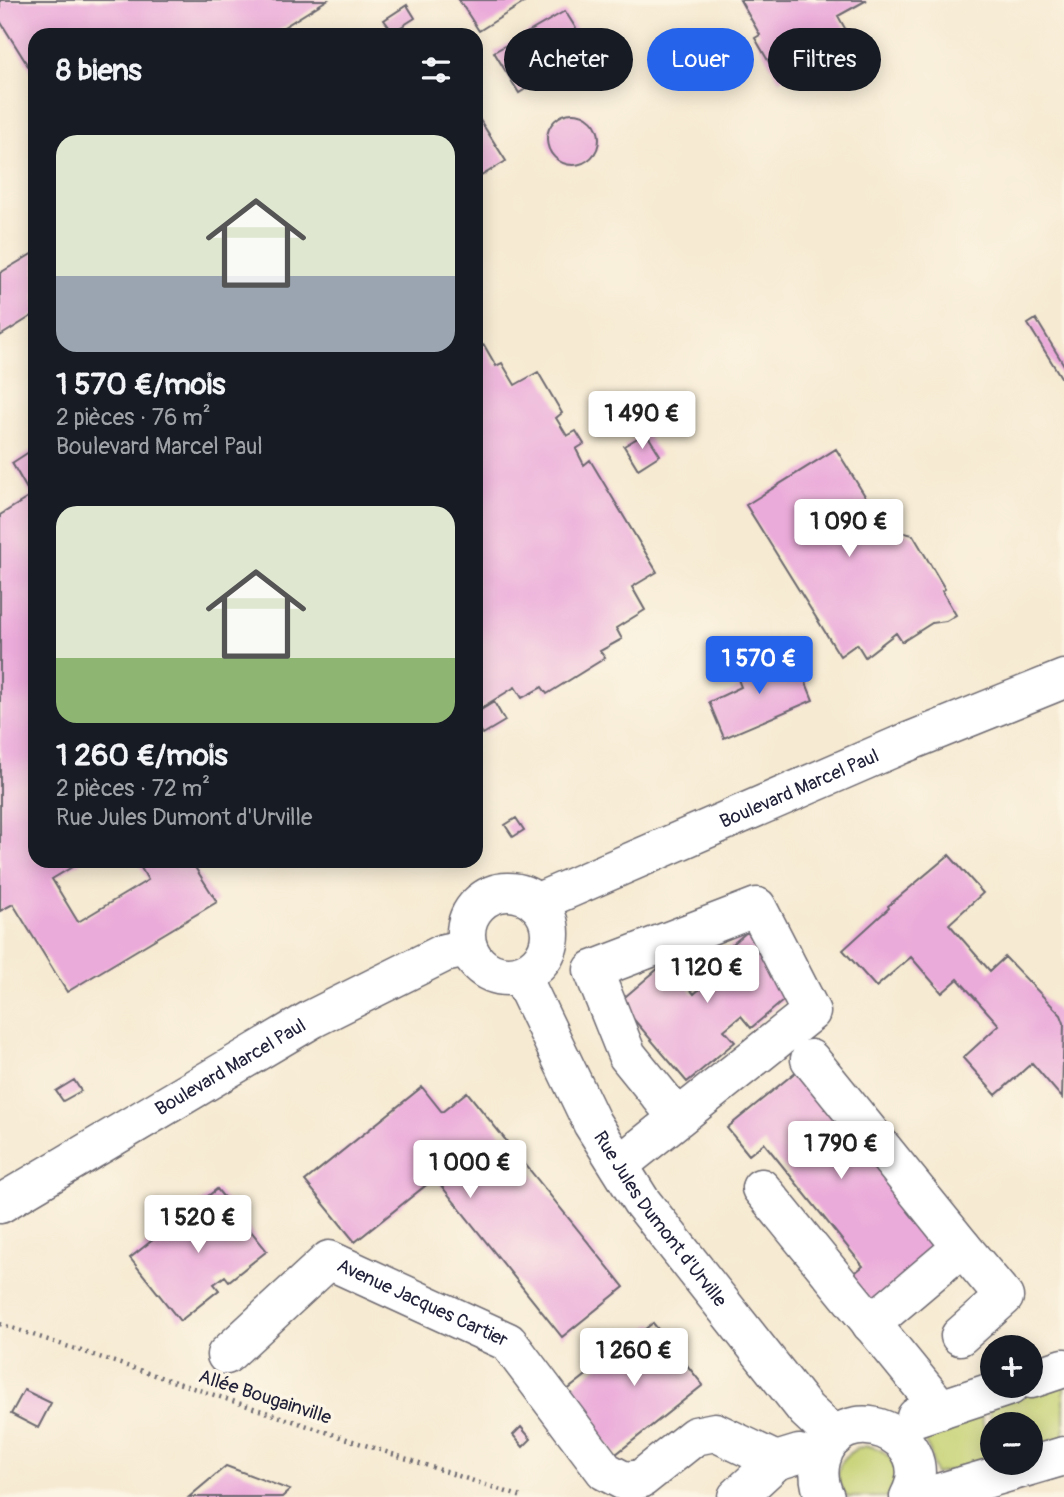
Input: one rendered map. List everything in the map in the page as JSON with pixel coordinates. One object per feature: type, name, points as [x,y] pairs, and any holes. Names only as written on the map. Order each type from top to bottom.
[{"type":"street","name":"Boulevard Marcel Paul","points":[[536,902],[898,746],[1064,679]]},
{"type":"street","points":[[510,892],[536,902],[550,928],[548,948],[538,964],[521,975],[493,974],[477,964],[468,948],[468,920],[484,900],[510,892]]},
{"type":"street","points":[[618,1165],[678,1118],[811,1012],[757,907],[593,970],[627,1055],[678,1118]]},
{"type":"street","name":"Boulevard Marcel Paul","points":[[0,1204],[312,1019],[432,958],[468,948]]},
{"type":"street","name":"Rue Jules Dumont d'Urville","points":[[521,975],[592,1123],[641,1201],[831,1441]]},
{"type":"street","points":[[810,1059],[1004,1297],[960,1336]]},
{"type":"street","points":[[761,1188],[941,1409]]},
{"type":"street","points":[[871,1324],[962,1247]]},
{"type":"street","name":"Avenue Jacques Cartier","points":[[226,1355],[329,1260],[508,1342],[606,1471],[624,1481],[641,1479],[695,1436],[715,1432],[776,1461]]},
{"type":"street","points":[[1043,1375],[1064,1368]]},
{"type":"street","points":[[737,1497],[776,1461],[831,1441],[857,1426],[881,1427],[980,1396]]},
{"type":"street","points":[[881,1427],[899,1437],[911,1454],[915,1474],[909,1497]]},
{"type":"street","points":[[825,1497],[819,1480],[819,1468],[831,1441]]},
{"type":"street","points":[[925,1497],[1064,1456]]},
{"type":"path","name":"Allée Bougainville","points":[[0,1324],[522,1497]]},
{"type":"green space","points":[[1064,1378],[1064,1443],[1043,1450],[1043,1412],[989,1412],[986,1403],[1002,1398],[1043,1398],[1043,1385]]},
{"type":"green space","points":[[979,1406],[980,1465],[935,1474],[930,1452],[921,1434]]},
{"type":"green space","points":[[869,1446],[891,1459],[896,1473],[892,1489],[887,1497],[848,1497],[839,1480],[840,1464],[851,1452]]},
{"type":"building","points":[[0,0],[327,0],[282,28],[28,28],[28,66],[0,21]]},
{"type":"building","points":[[459,0],[528,0],[483,28],[477,28]]},
{"type":"building","points":[[740,0],[867,0],[838,16],[845,28],[768,28],[768,61],[755,38],[760,35]]},
{"type":"building","points":[[407,5],[415,18],[399,28],[390,28],[384,20]]},
{"type":"building","points":[[565,11],[576,28],[536,28]]},
{"type":"building","points":[[504,46],[504,68],[494,52]]},
{"type":"building","points":[[573,113],[592,120],[599,139],[592,158],[573,165],[554,158],[547,139],[554,120]]},
{"type":"building","points":[[483,125],[506,161],[483,175]]},
{"type":"building","points":[[28,256],[28,318],[0,336],[0,273]]},
{"type":"building","points":[[1036,319],[1064,365],[1064,382],[1028,324]]},
{"type":"building","points":[[483,346],[496,366],[502,363],[515,385],[538,372],[562,413],[556,418],[567,436],[576,431],[584,444],[576,449],[584,465],[590,460],[657,572],[632,587],[645,610],[616,628],[622,639],[600,651],[605,658],[547,694],[542,687],[522,698],[515,687],[483,707]]},
{"type":"building","points":[[646,433],[660,455],[638,469],[624,446]]},
{"type":"building","points":[[836,449],[888,533],[893,530],[913,535],[945,589],[942,591],[956,615],[946,621],[932,623],[902,642],[896,633],[865,657],[857,644],[840,656],[746,505]]},
{"type":"building","points":[[28,453],[28,491],[12,463]]},
{"type":"building","points":[[28,498],[28,868],[70,868],[52,879],[78,922],[148,880],[141,868],[195,868],[217,902],[67,992],[13,904],[0,911],[0,515]]},
{"type":"building","points":[[754,655],[764,677],[798,663],[813,700],[724,738],[709,702],[741,687],[732,664]]},
{"type":"building","points":[[494,702],[505,721],[483,734],[483,709]]},
{"type":"building","points":[[516,818],[524,830],[513,837],[505,825]]},
{"type":"building","points":[[949,855],[983,893],[949,924],[990,971],[1005,957],[1061,1015],[1064,1023],[1062,1098],[1032,1063],[996,1095],[963,1058],[999,1025],[958,979],[942,993],[911,957],[876,987],[843,950],[889,908],[888,906]]},
{"type":"building","points":[[747,932],[796,990],[751,1028],[741,1016],[724,1030],[735,1042],[687,1082],[619,1002],[667,961],[694,994],[711,979],[702,970]]},
{"type":"building","points":[[803,1066],[945,1242],[872,1303],[850,1277],[863,1266],[764,1143],[749,1155],[727,1128]]},
{"type":"building","points":[[74,1080],[81,1091],[63,1101],[56,1091]]},
{"type":"building","points":[[422,1087],[442,1112],[467,1092],[624,1287],[562,1337],[435,1178],[355,1242],[305,1181]]},
{"type":"building","points":[[217,1189],[267,1251],[229,1281],[225,1276],[214,1284],[219,1290],[180,1321],[130,1258]]},
{"type":"building","points":[[653,1323],[703,1385],[616,1454],[566,1391]]},
{"type":"building","points":[[24,1390],[51,1403],[38,1428],[11,1414]]},
{"type":"building","points":[[521,1427],[531,1439],[523,1447],[513,1435]]},
{"type":"building","points":[[226,1466],[290,1490],[282,1497],[189,1497]]}]
